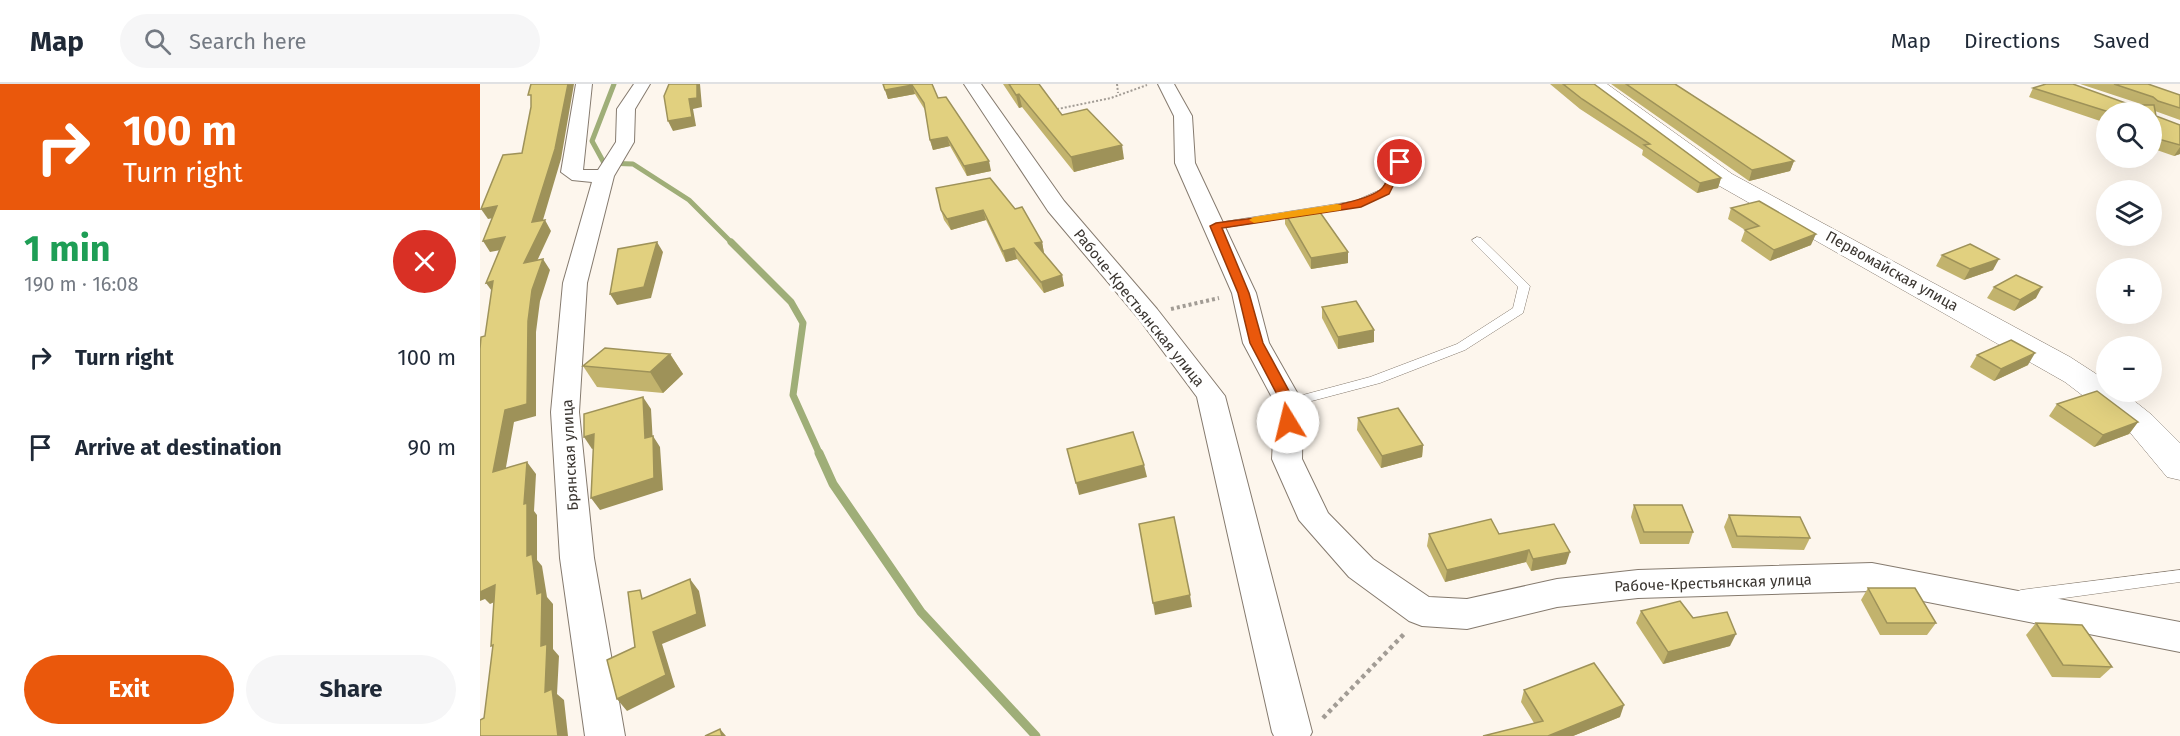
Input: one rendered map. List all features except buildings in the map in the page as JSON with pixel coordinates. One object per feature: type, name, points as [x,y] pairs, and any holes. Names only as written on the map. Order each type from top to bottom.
[{"type":"street","points":[[584,84],[571,172],[579,176],[604,176]]},
{"type":"street","name":"Брянская улица","points":[[605,736],[577,558],[565,412],[575,283],[604,176],[616,160],[625,142],[626,109],[642,84]]},
{"type":"street","name":"Рабоче-Крестьянская улица","points":[[972,84],[1056,206],[1148,314],[1211,396],[1292,732]]},
{"type":"street","points":[[1166,84],[1183,116],[1185,163],[1216,226],[1244,293],[1256,343],[1289,404],[1287,459],[1315,520],[1361,568],[1422,611]]},
{"type":"street","name":"Первомайская улица","points":[[1594,84],[1724,179],[2059,364],[2111,397],[2149,429],[2180,468]]},
{"type":"street","name":"Рабоче-Крестьянская улица","points":[[1422,611],[1467,614],[1557,593],[1638,584],[1872,577],[2180,637]]},
{"type":"lane","points":[[1216,226],[1358,204],[1386,191],[1400,162]]},
{"type":"lane","points":[[1289,404],[1375,380],[1461,347],[1519,310],[1524,286],[1477,240]]},
{"type":"lane","points":[[1995,601],[2180,576]]},
{"type":"path","points":[[1117,84],[1118,93]]},
{"type":"path","points":[[1042,112],[1111,98],[1118,93],[1151,84]]},
{"type":"path","points":[[1148,314],[1244,293]]},
{"type":"path","points":[[1292,732],[1322,719],[1407,631],[1422,611]]},
{"type":"waterway","points":[[614,84],[592,141],[604,163],[633,164],[689,200],[791,302],[803,323],[793,395],[820,455]]},
{"type":"waterway","points":[[819,453],[833,484],[921,612],[1036,736]]},
{"type":"slow traffic","points":[[1254,220],[1337,208]]},
{"type":"route","points":[[1288,422],[1289,404],[1256,343],[1244,293],[1216,226],[1358,204],[1386,191],[1400,162]]}]
